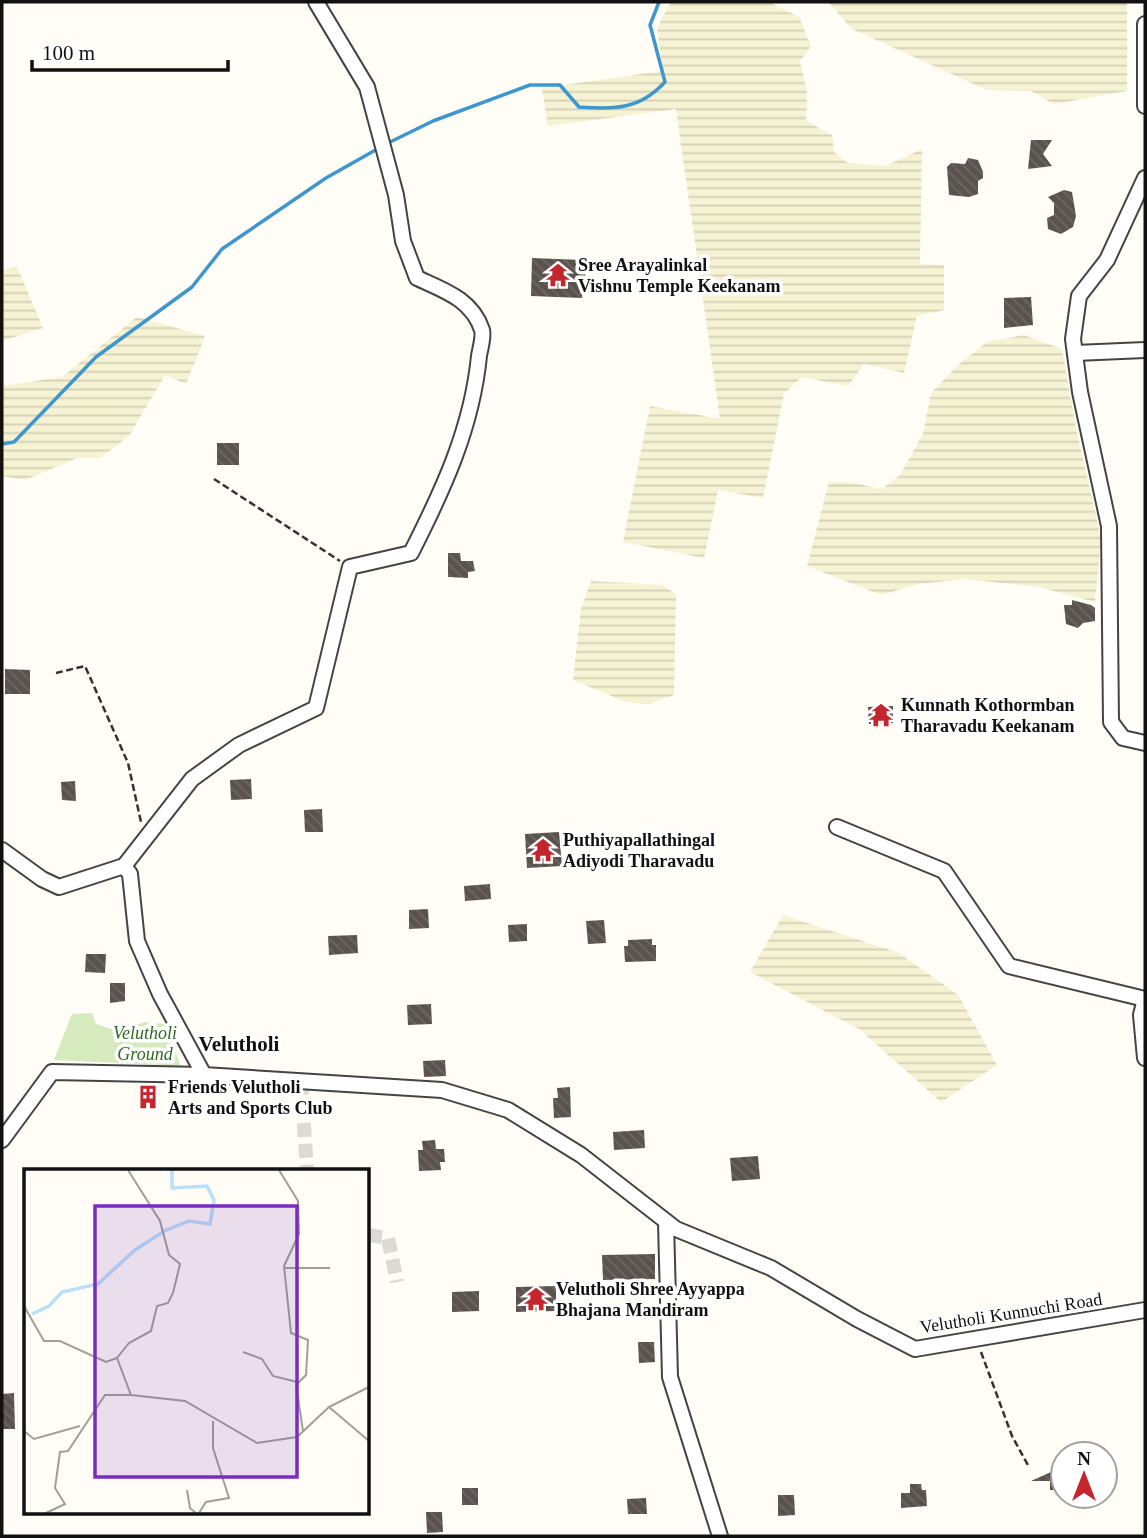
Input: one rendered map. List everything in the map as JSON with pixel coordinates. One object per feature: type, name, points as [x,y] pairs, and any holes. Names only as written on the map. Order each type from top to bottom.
[{"type":"street","points":[[2,850],[41,879],[59,887],[124,866],[192,779],[239,745],[316,708],[350,567],[411,554],[441,494],[464,434],[478,373],[482,331],[461,298],[417,278],[403,241],[367,87],[316,2]]},
{"type":"street","points":[[1145,24],[1145,106]]},
{"type":"street","points":[[1145,178],[1107,260],[1079,296],[1073,340],[1080,392],[1109,526],[1111,722],[1123,738],[1145,743]]},
{"type":"street","points":[[1075,353],[1145,350]]},
{"type":"street","points":[[837,827],[944,871],[1009,966],[1145,999],[1141,1015],[1145,1058]]},
{"type":"street","points":[[124,866],[130,874],[137,941],[160,994],[204,1075]]},
{"type":"street","name":"Velutholi Kunnuchi Road","points":[[2,1140],[52,1072],[204,1075],[442,1090],[508,1110],[581,1155],[666,1222],[772,1268],[857,1319],[915,1349],[1145,1310]]},
{"type":"street","points":[[666,1222],[670,1377],[720,1536]]},
{"type":"path","points":[[214,479],[350,567]]},
{"type":"path","points":[[56,673],[85,666],[128,763],[144,839]]},
{"type":"path","points":[[976,1339],[1012,1436],[1029,1466]]},
{"type":"shaded area","points":[[671,2],[769,2],[799,17],[811,46],[800,62],[807,92],[806,121],[832,135],[834,152],[848,163],[885,166],[922,149],[920,264],[944,265],[944,310],[917,316],[904,373],[864,364],[848,386],[802,377],[784,394],[763,498],[718,490],[704,558],[623,542],[650,406],[720,419],[676,109],[548,126],[542,88],[663,71],[657,28]]},
{"type":"shaded area","points":[[828,2],[1127,2],[1127,91],[1054,104],[1031,91],[987,90],[852,29]]},
{"type":"shaded area","points":[[17,267],[43,328],[2,341],[2,270]]},
{"type":"shaded area","points":[[137,317],[205,336],[186,384],[165,375],[129,436],[100,458],[77,458],[25,480],[2,476],[2,386],[62,377]]},
{"type":"shaded area","points":[[1024,335],[1062,349],[1075,423],[1101,538],[1095,602],[1039,587],[964,579],[919,584],[881,595],[807,566],[829,482],[848,482],[882,489],[900,475],[923,434],[931,393],[958,365],[987,342]]},
{"type":"shaded area","points":[[591,581],[662,585],[676,594],[674,695],[649,704],[626,702],[573,680],[581,609]]},
{"type":"shaded area","points":[[783,915],[899,953],[958,995],[997,1065],[941,1102],[859,1029],[750,972]]},
{"type":"green space","name":"Velutholi Ground","points":[[92,1013],[96,1024],[117,1031],[145,1022],[164,1024],[181,1066],[54,1060],[72,1014]]},
{"type":"building","points":[[1031,140],[1052,140],[1043,154],[1052,166],[1028,169]]},
{"type":"building","points":[[968,158],[978,160],[983,172],[983,178],[978,181],[978,194],[969,197],[949,195],[947,167],[951,163],[965,164]]},
{"type":"building","points":[[1064,190],[1072,192],[1076,216],[1073,227],[1061,234],[1048,229],[1047,218],[1054,215],[1054,203],[1048,197]]},
{"type":"building","name":"Sree Arayalinkal Vishnu Temple Keekanam","points":[[532,258],[582,260],[582,268],[586,269],[582,298],[531,296]]},
{"type":"building","points":[[1031,297],[1033,325],[1004,328],[1004,298]]},
{"type":"building","points":[[217,443],[239,443],[239,465],[217,465]]},
{"type":"building","points":[[448,553],[460,553],[461,561],[473,561],[475,571],[468,572],[468,578],[448,577]]},
{"type":"building","points":[[1072,600],[1095,608],[1095,621],[1083,623],[1078,628],[1066,624],[1064,605],[1072,605]]},
{"type":"building","points":[[5,669],[30,670],[30,694],[5,694]]},
{"type":"building","name":"Kunnath Kothormban Tharavadu Keekanam","points":[[893,706],[893,723],[869,724],[868,707]]},
{"type":"building","points":[[251,779],[252,799],[231,800],[230,780]]},
{"type":"building","points":[[75,781],[76,801],[62,800],[61,782]]},
{"type":"building","points":[[322,809],[323,832],[305,832],[304,810]]},
{"type":"building","name":"Puthiyapallathingal Adiyodi Tharavadu","points":[[559,832],[562,866],[527,868],[525,834]]},
{"type":"building","points":[[490,884],[491,899],[465,901],[464,886]]},
{"type":"building","points":[[428,909],[429,928],[409,929],[409,910]]},
{"type":"building","points":[[604,920],[606,943],[588,944],[586,921]]},
{"type":"building","points":[[527,924],[527,941],[509,942],[508,925]]},
{"type":"building","points":[[357,935],[358,953],[329,955],[328,936]]},
{"type":"building","points":[[652,939],[652,945],[656,945],[656,961],[625,962],[624,946],[628,946],[628,940]]},
{"type":"building","points":[[86,954],[106,954],[105,973],[85,972]]},
{"type":"building","points":[[110,983],[125,983],[125,1001],[110,1003]]},
{"type":"building","points":[[431,1004],[432,1024],[408,1025],[407,1005]]},
{"type":"building","points":[[445,1060],[446,1076],[424,1077],[423,1061]]},
{"type":"building","points":[[570,1087],[571,1117],[554,1118],[553,1098],[558,1098],[557,1088]]},
{"type":"building","points":[[644,1130],[645,1148],[614,1150],[613,1132]]},
{"type":"building","points":[[435,1140],[436,1149],[444,1149],[445,1162],[440,1162],[441,1170],[419,1171],[418,1150],[423,1150],[422,1141]]},
{"type":"building","points":[[758,1156],[760,1179],[732,1181],[730,1158]]},
{"type":"building","points":[[655,1254],[655,1279],[603,1280],[602,1255]]},
{"type":"building","name":"Velutholi Shree Ayyappa Bhajana Mandiram","points":[[556,1286],[556,1311],[516,1312],[516,1287]]},
{"type":"building","points":[[479,1291],[479,1311],[452,1312],[452,1292]]},
{"type":"building","points":[[638,1342],[654,1342],[655,1362],[639,1363]]},
{"type":"building","points":[[14,1393],[15,1429],[2,1429],[2,1394]]},
{"type":"building","points":[[1049,1473],[1049,1481],[1031,1481]]},
{"type":"building","points":[[910,1484],[921,1484],[922,1490],[926,1490],[927,1506],[901,1508],[901,1493],[910,1493]]},
{"type":"building","points":[[462,1488],[478,1488],[478,1505],[462,1505]]},
{"type":"building","points":[[778,1495],[794,1495],[795,1515],[778,1516]]},
{"type":"building","points":[[646,1498],[647,1514],[628,1514],[627,1499]]},
{"type":"building","points":[[426,1512],[442,1512],[443,1532],[427,1533]]},
{"type":"waterway","points":[[386,144],[433,121],[530,85],[560,85],[579,107],[626,106],[646,98],[665,82],[650,25],[659,2]]},
{"type":"waterway","points":[[2,444],[14,442],[96,357],[192,287],[222,249],[326,178],[379,148]]},
{"type":"tunnel","points":[[301,1081],[307,1169]]},
{"type":"tunnel","points":[[369,1235],[388,1238],[397,1282]]},
{"type":"place","name":"Sree Arayalinkal Vishnu Temple Keekanam","points":[[558,275]]},
{"type":"place","name":"Kunnath Kothormban Tharavadu Keekanam","points":[[881,715]]},
{"type":"place","name":"Puthiyapallathingal Adiyodi Tharavadu","points":[[543,850]]},
{"type":"place","name":"Friends Velutholi Arts and Sports Club","points":[[148,1097]]},
{"type":"place","name":"Velutholi Shree Ayyappa Bhajana Mandiram","points":[[536,1299]]},
{"type":"district","name":"Velutholi","points":[[239,1044]]}]
